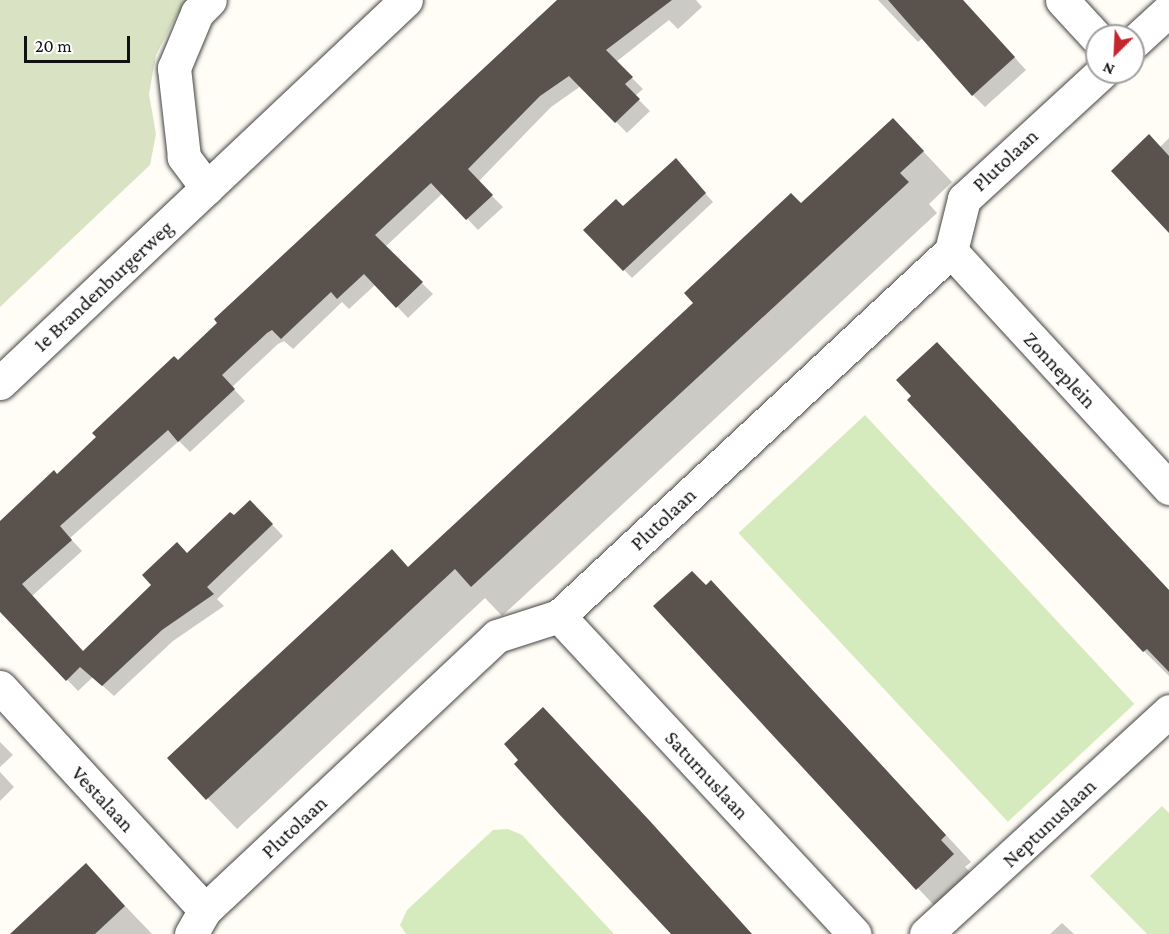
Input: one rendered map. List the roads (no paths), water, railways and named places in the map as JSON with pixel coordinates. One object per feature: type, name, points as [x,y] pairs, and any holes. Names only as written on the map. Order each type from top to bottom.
[{"type":"street","points":[[207,188],[184,157],[174,68],[197,13],[210,0]]},
{"type":"street","name":"1e Brandenburgerweg","points":[[0,383],[406,0]]},
{"type":"street","points":[[1062,0],[1085,25]]},
{"type":"street","points":[[1145,32],[1169,10]]},
{"type":"street","name":"Plutolaan","points":[[198,922],[497,636],[559,616],[951,251],[964,199],[1089,84]]},
{"type":"street","name":"Zonneplein","points":[[951,251],[1169,488]]},
{"type":"street","name":"Saturnuslaan","points":[[559,616],[855,934]]},
{"type":"street","name":"Vestalaan","points":[[0,687],[198,922]]},
{"type":"street","name":"Neptunuslaan","points":[[926,934],[1169,711]]}]
